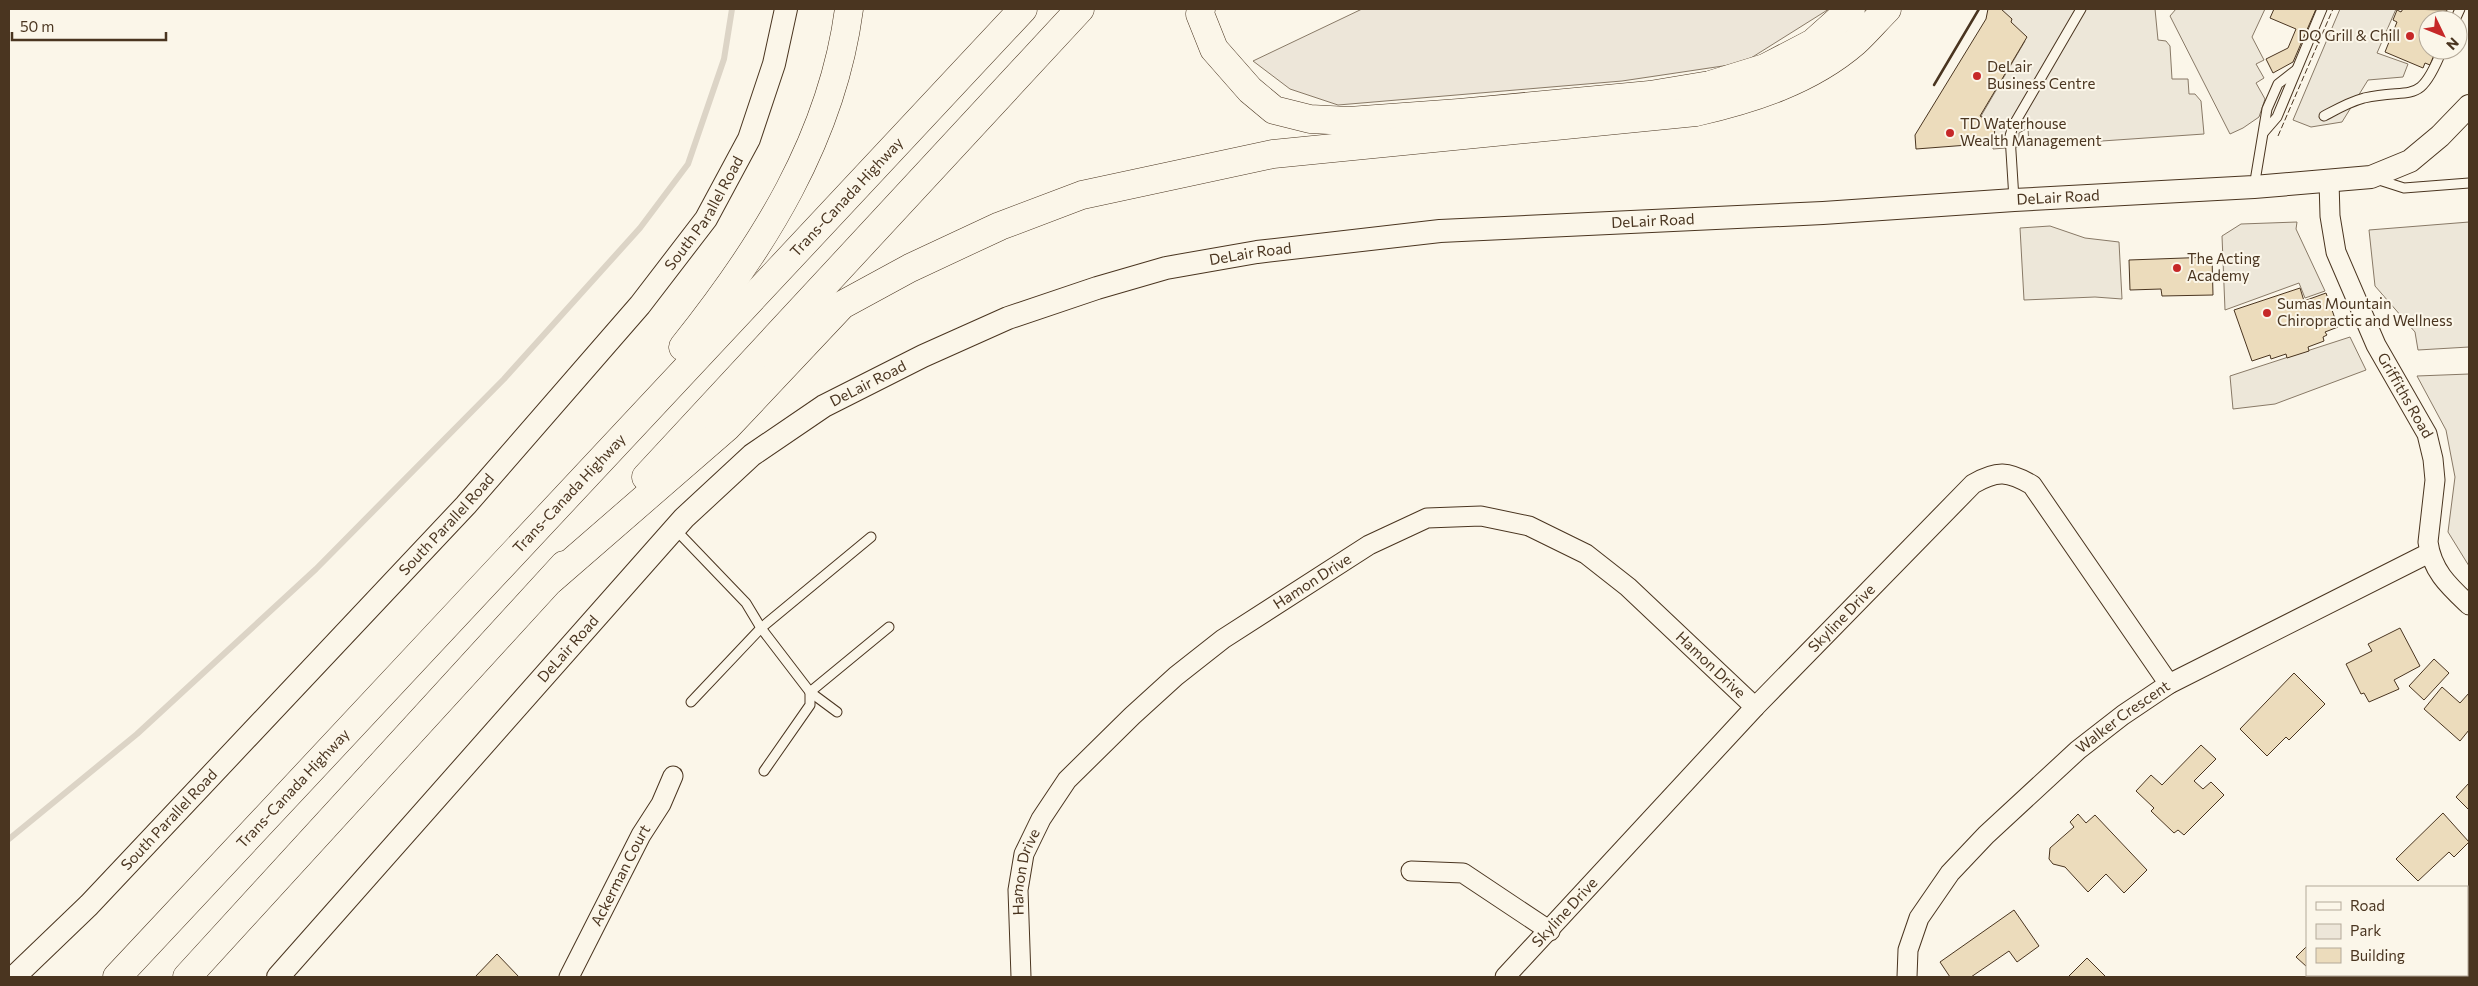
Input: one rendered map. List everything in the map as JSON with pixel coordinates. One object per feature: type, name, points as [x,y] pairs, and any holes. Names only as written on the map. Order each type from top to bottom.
[{"type":"highway","points":[[538,525],[704,320],[746,263],[784,202],[812,144],[844,48],[849,9]]},
{"type":"highway","name":"Trans-Canada Highway","points":[[117,977],[1023,9]]},
{"type":"highway","points":[[187,977],[552,579],[1080,9]]},
{"type":"highway","points":[[1200,9],[1200,14],[1214,49],[1250,90],[1274,110],[1310,119],[1349,121],[1650,95],[1710,85],[1765,68],[1813,43],[1851,9]]},
{"type":"highway","points":[[552,579],[727,427],[842,305],[910,268],[1000,226],[1082,196],[1273,154],[1696,112],[1732,104],[1779,89],[1815,69],[1854,42],[1886,9]]},
{"type":"street","name":"South Parallel Road","points":[[14,977],[89,905],[459,512],[640,304],[706,219],[749,139],[774,64],[786,9]]},
{"type":"street","name":"DeLair Road","points":[[278,977],[674,529],[752,455],[824,406],[923,356],[1008,318],[1097,288],[1166,268],[1257,252],[1440,231],[1823,214],[2014,200],[2254,187],[2371,177],[2410,161],[2440,136],[2469,106]]},
{"type":"street","name":"Griffiths Road","points":[[2329,181],[2330,216],[2336,252],[2376,345],[2427,434],[2433,459],[2435,480],[2428,542],[2429,553],[2435,569],[2445,583],[2469,605]]},
{"type":"street","name":"Skyline Drive","points":[[1505,977],[1550,931],[1755,707],[1973,484],[1990,474],[2014,474],[2032,485],[2169,684]]},
{"type":"street","name":"Hamon Drive","points":[[1021,977],[1018,890],[1024,854],[1041,820],[1067,780],[1168,682],[1223,639],[1369,545],[1427,518],[1481,516],[1529,526],[1586,554],[1628,586],[1755,707]]},
{"type":"street","name":"Walker Crescent","points":[[1908,977],[1908,950],[1919,918],[1950,873],[1986,835],[2078,750],[2123,715],[2169,684],[2429,553]]},
{"type":"street","name":"Ackerman Court","points":[[569,977],[641,835],[661,804],[674,776]]},
{"type":"street","points":[[1411,871],[1463,872],[1550,931]]},
{"type":"lane","points":[[2014,200],[2010,136],[2013,126],[2081,9]]},
{"type":"lane","points":[[2254,187],[2267,109],[2278,84],[2296,70],[2322,9]]},
{"type":"lane","points":[[2324,116],[2347,103],[2365,98],[2408,94],[2421,87],[2431,77],[2438,60]]},
{"type":"lane","points":[[2371,177],[2404,188],[2469,184]]},
{"type":"lane","points":[[674,529],[746,603],[761,628],[810,692],[837,712]]},
{"type":"lane","points":[[691,702],[761,628],[871,537]]},
{"type":"lane","points":[[810,692],[889,627]]},
{"type":"lane","points":[[764,771],[810,705],[810,692]]},
{"type":"green space","points":[[1362,9],[1829,9],[1743,63],[1622,81],[1338,105],[1290,89],[1253,61]]},
{"type":"shaded area","points":[[1991,9],[2155,9],[2158,40],[2166,41],[2170,46],[2172,79],[2188,79],[2189,94],[2195,94],[2201,101],[2204,134],[2029,146],[2028,128],[2019,133],[2019,147],[1993,149],[1994,124],[1981,116],[2025,41]]},
{"type":"shaded area","points":[[2176,9],[2265,9],[2252,37],[2264,60],[2256,64],[2264,78],[2256,83],[2265,99],[2259,117],[2243,128],[2230,134],[2170,16]]},
{"type":"shaded area","points":[[2340,9],[2396,9],[2377,53],[2408,64],[2403,77],[2368,80],[2342,122],[2311,127],[2293,120]]},
{"type":"shaded area","points":[[2297,222],[2296,229],[2325,291],[2305,298],[2299,283],[2225,310],[2222,236],[2241,224]]},
{"type":"shaded area","points":[[2469,222],[2469,347],[2418,350],[2415,332],[2375,286],[2369,230]]},
{"type":"shaded area","points":[[2050,226],[2085,238],[2119,242],[2122,299],[2095,297],[2024,300],[2020,228]]},
{"type":"shaded area","points":[[2350,337],[2366,370],[2275,404],[2233,409],[2230,376]]},
{"type":"shaded area","points":[[2469,374],[2469,566],[2448,532],[2455,477],[2446,430],[2417,376]]},
{"type":"building","name":"DeLair Business Centre","points":[[1988,9],[2001,9],[2012,19],[2011,22],[2027,37],[1980,116],[1995,125],[1994,143],[1916,149],[1915,135],[1986,19]]},
{"type":"building","points":[[2274,9],[2316,9],[2293,62],[2273,73],[2266,59],[2288,48],[2296,29],[2270,18]]},
{"type":"building","name":"DQ Grill & Chill","points":[[2403,9],[2447,10],[2418,10],[2418,60],[2432,60],[2430,65],[2425,63],[2423,68],[2385,52],[2397,22],[2393,20],[2397,10],[2401,12]]},
{"type":"building","points":[[2212,257],[2213,295],[2162,296],[2161,289],[2130,290],[2129,260]]},
{"type":"building","points":[[2300,288],[2304,301],[2326,293],[2338,327],[2325,332],[2327,335],[2323,337],[2324,341],[2308,347],[2309,351],[2287,358],[2286,354],[2271,359],[2270,355],[2252,361],[2234,310]]},
{"type":"building","points":[[2400,628],[2420,666],[2394,680],[2399,689],[2369,702],[2364,693],[2361,694],[2346,664],[2372,651],[2368,644]]},
{"type":"building","points":[[2434,659],[2449,673],[2424,700],[2409,686]]},
{"type":"building","points":[[2294,673],[2325,704],[2289,740],[2286,737],[2267,756],[2240,729]]},
{"type":"building","points":[[2442,687],[2460,703],[2469,693],[2469,730],[2460,741],[2424,709]]},
{"type":"building","points":[[2201,745],[2216,759],[2194,781],[2203,789],[2211,782],[2224,795],[2184,835],[2178,830],[2174,833],[2151,811],[2154,808],[2136,791],[2151,775],[2162,785]]},
{"type":"building","points":[[2469,783],[2469,810],[2456,797]]},
{"type":"building","points":[[2443,813],[2469,842],[2454,857],[2449,852],[2418,881],[2396,859]]},
{"type":"building","points":[[2078,814],[2086,823],[2095,815],[2147,870],[2124,893],[2106,874],[2088,892],[2065,867],[2053,864],[2049,859],[2050,848],[2074,827],[2070,822]]},
{"type":"building","points":[[2014,910],[2039,946],[2017,962],[2009,951],[1971,977],[1950,977],[1940,962]]},
{"type":"building","points":[[2306,947],[2306,966],[2296,957]]},
{"type":"building","points":[[497,954],[519,977],[475,977]]},
{"type":"building","points":[[2087,958],[2106,977],[2068,977]]},
{"type":"waterway","points":[[9,839],[137,734],[316,569],[504,379],[640,228],[688,164],[724,59],[732,9]]},
{"type":"fence","points":[[2278,136],[2333,9]]},
{"type":"wall","points":[[1934,85],[1979,9]]},
{"type":"place","name":"DQ Grill & Chill","points":[[2410,36]]},
{"type":"place","name":"DeLair Business Centre","points":[[1977,76]]},
{"type":"place","name":"TD Waterhouse Wealth Management","points":[[1950,133]]},
{"type":"place","name":"The Acting Academy","points":[[2177,268]]},
{"type":"place","name":"Sumas Mountain Chiropractic and Wellness","points":[[2267,313]]}]
